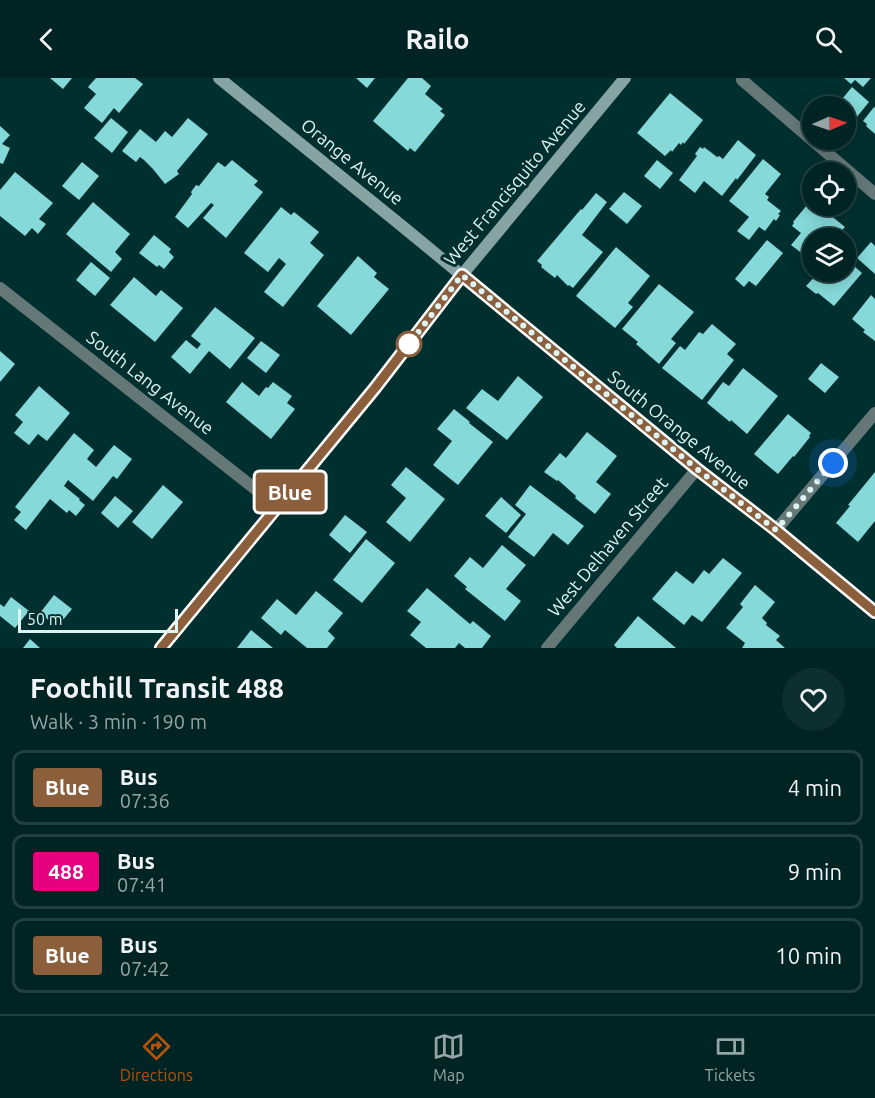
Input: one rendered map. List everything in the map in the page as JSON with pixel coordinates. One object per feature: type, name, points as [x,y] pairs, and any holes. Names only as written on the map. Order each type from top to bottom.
[{"type":"street","name":"Orange Avenue","points":[[219,78],[462,275]]},
{"type":"street","name":"West Francisquito Avenue","points":[[161,648],[375,388],[462,275],[625,78]]},
{"type":"street","points":[[742,80],[875,194]]},
{"type":"street","name":"South Orange Avenue","points":[[462,275],[875,612]]},
{"type":"street","name":"South Lang Avenue","points":[[0,288],[278,507]]},
{"type":"street","points":[[776,530],[875,413]]},
{"type":"street","name":"West Delhaven Street","points":[[547,648],[697,469]]},
{"type":"building","points":[[50,78],[72,78],[63,89]]},
{"type":"building","points":[[96,78],[135,78],[143,84],[119,113],[114,108],[102,123],[84,108],[96,94],[88,87]]},
{"type":"building","points":[[356,78],[375,78],[367,88]]},
{"type":"building","points":[[408,78],[422,78],[431,86],[425,94],[443,109],[440,111],[445,115],[415,152],[410,148],[408,151],[373,121]]},
{"type":"building","points":[[844,78],[871,78],[863,87],[855,80],[851,84]]},
{"type":"building","points":[[852,87],[869,102],[856,118],[856,96],[845,96]]},
{"type":"building","points":[[670,93],[703,120],[684,144],[679,143],[672,152],[671,150],[665,156],[637,133]]},
{"type":"building","points":[[875,108],[875,134],[863,121]]},
{"type":"building","points":[[111,118],[128,132],[112,153],[94,138]]},
{"type":"building","points":[[188,118],[208,134],[177,171],[179,174],[165,184],[144,160],[140,157],[136,162],[122,151],[140,129],[156,142],[165,131],[172,137]]},
{"type":"building","points":[[0,126],[10,135],[2,144],[10,148],[3,164],[0,163]]},
{"type":"building","points":[[738,140],[756,155],[722,196],[704,181],[695,193],[679,180],[697,156],[695,154],[700,147],[703,149],[704,147],[723,159]]},
{"type":"building","points":[[763,159],[781,174],[765,194],[769,197],[767,200],[781,211],[776,221],[774,219],[765,231],[759,227],[749,240],[737,231],[749,217],[729,201]]},
{"type":"building","points":[[232,160],[258,181],[254,185],[263,192],[226,238],[203,218],[214,205],[211,203],[188,228],[175,217],[192,194],[191,192],[196,185],[199,186],[218,162],[225,167]]},
{"type":"building","points":[[657,160],[673,173],[660,189],[644,176]]},
{"type":"building","points":[[82,162],[99,176],[79,200],[62,186]]},
{"type":"building","points":[[15,172],[53,203],[39,219],[46,224],[38,234],[32,228],[25,236],[0,216],[0,190]]},
{"type":"building","points":[[624,192],[642,206],[627,224],[609,209]]},
{"type":"building","points":[[596,193],[607,202],[582,235],[603,252],[573,288],[557,275],[555,278],[537,261]]},
{"type":"building","points":[[93,202],[130,234],[115,252],[122,259],[111,272],[66,234]]},
{"type":"building","points":[[281,207],[291,215],[294,212],[319,232],[310,243],[324,255],[283,307],[264,292],[286,264],[279,258],[268,272],[244,253]]},
{"type":"building","points":[[802,211],[802,216],[831,216],[845,227],[802,228],[802,253],[791,245],[801,233],[792,226]]},
{"type":"building","points":[[154,235],[171,249],[169,252],[174,257],[164,269],[159,265],[157,267],[139,253]]},
{"type":"building","points":[[767,240],[783,253],[756,286],[749,281],[744,287],[735,279]]},
{"type":"building","points":[[871,242],[875,246],[875,274],[857,258]]},
{"type":"building","points":[[616,247],[650,276],[628,303],[633,307],[615,328],[576,296]]},
{"type":"building","points":[[358,256],[377,273],[374,277],[389,289],[351,335],[317,306]]},
{"type":"building","points":[[91,262],[110,278],[95,296],[76,280]]},
{"type":"building","points":[[856,268],[862,273],[856,280]]},
{"type":"building","points":[[134,277],[156,296],[161,290],[183,308],[155,342],[110,305]]},
{"type":"building","points":[[810,282],[854,282],[834,306],[806,286]]},
{"type":"building","points":[[659,284],[694,312],[671,339],[676,343],[659,364],[622,329]]},
{"type":"building","points":[[871,295],[875,299],[875,341],[852,319]]},
{"type":"building","points":[[215,307],[255,338],[230,369],[209,351],[190,374],[171,357],[186,340],[197,349],[201,344],[191,336]]},
{"type":"building","points":[[712,324],[736,344],[727,354],[734,360],[702,400],[662,368],[680,346],[685,350],[699,332],[703,334]]},
{"type":"building","points":[[261,341],[280,355],[266,373],[247,358]]},
{"type":"building","points":[[0,351],[15,364],[0,382]]},
{"type":"building","points":[[821,363],[839,377],[825,393],[808,379]]},
{"type":"building","points":[[743,368],[778,396],[747,434],[707,403],[723,382],[729,386]]},
{"type":"building","points":[[518,376],[543,397],[507,440],[466,408],[482,389],[498,401]]},
{"type":"building","points":[[242,382],[259,396],[273,382],[292,396],[287,403],[295,409],[271,439],[226,402]]},
{"type":"building","points":[[39,386],[70,413],[47,441],[38,434],[29,445],[14,433],[23,422],[15,415]]},
{"type":"building","points":[[454,409],[493,442],[458,485],[433,465],[452,441],[437,429]]},
{"type":"building","points":[[788,414],[811,433],[794,457],[778,474],[754,454]]},
{"type":"building","points":[[587,432],[617,456],[596,482],[611,494],[595,514],[558,480],[544,472],[560,453],[566,458]]},
{"type":"building","points":[[74,433],[94,450],[87,459],[96,467],[114,445],[132,459],[117,479],[113,476],[93,501],[68,480],[64,486],[85,505],[76,516],[69,510],[67,513],[50,499],[26,530],[14,520],[21,512],[15,507]]},
{"type":"building","points":[[406,467],[445,499],[410,542],[386,522],[406,498],[391,485]]},
{"type":"building","points":[[875,472],[875,521],[858,542],[836,523]]},
{"type":"building","points":[[163,485],[183,502],[152,539],[132,522]]},
{"type":"building","points":[[530,485],[584,526],[568,545],[553,533],[534,557],[508,537],[526,514],[515,505]]},
{"type":"building","points":[[115,496],[133,511],[118,528],[101,513]]},
{"type":"building","points":[[501,497],[521,515],[506,533],[485,516]]},
{"type":"building","points":[[345,515],[367,532],[350,553],[329,535]]},
{"type":"building","points":[[366,539],[395,563],[362,603],[333,580]]},
{"type":"building","points":[[502,545],[526,565],[506,589],[521,601],[505,621],[465,589],[467,587],[454,576],[470,557],[483,568]]},
{"type":"building","points":[[723,558],[742,573],[702,622],[692,615],[684,625],[652,599],[676,571],[693,584],[704,570],[709,574]]},
{"type":"building","points":[[755,585],[775,602],[762,618],[767,623],[766,625],[780,636],[776,640],[785,648],[742,648],[745,643],[726,628],[743,607],[740,604]]},
{"type":"building","points":[[427,588],[470,624],[473,621],[491,636],[482,648],[465,648],[459,643],[455,648],[426,648],[410,635],[421,622],[407,611]]},
{"type":"building","points":[[316,591],[343,613],[328,631],[335,638],[327,648],[307,648],[285,630],[281,635],[261,618],[277,599],[296,615]]},
{"type":"building","points":[[54,595],[72,609],[57,627],[40,613]]},
{"type":"building","points":[[11,597],[29,611],[15,628],[0,616],[0,604],[4,607]]},
{"type":"building","points":[[638,616],[676,648],[617,648],[614,645]]},
{"type":"building","points":[[251,630],[273,648],[237,648]]},
{"type":"building","points":[[30,639],[40,648],[23,648]]},
{"type":"bus line","name":"Blue","points":[[161,648],[375,388],[462,275],[875,612]]},
{"type":"route","points":[[409,344],[404,351],[462,275],[697,469],[776,530],[833,463]]}]
